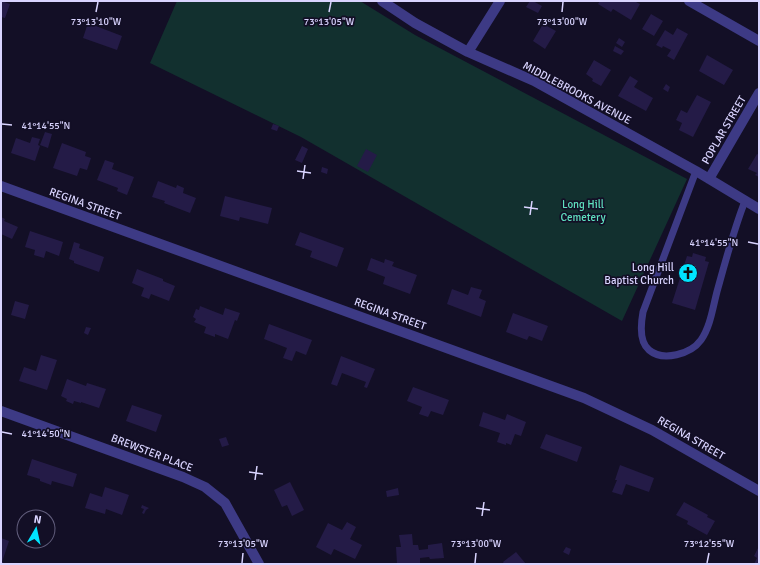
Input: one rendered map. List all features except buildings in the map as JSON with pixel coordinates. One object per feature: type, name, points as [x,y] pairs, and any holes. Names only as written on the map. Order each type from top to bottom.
[{"type":"street","name":"MIDDLEBROOKS AVENUE","points":[[382,1],[416,23],[468,52],[534,81],[696,171],[759,209]]},
{"type":"street","points":[[468,52],[500,1]]},
{"type":"street","points":[[689,1],[759,41]]},
{"type":"street","name":"POPLAR STREET","points":[[709,179],[759,93]]},
{"type":"street","name":"REGINA STREET","points":[[1,186],[584,398],[652,430],[759,491]]},
{"type":"street","name":"BREWSTER PLACE","points":[[1,411],[183,477],[205,487],[224,503],[259,564]]},
{"type":"lane","points":[[696,171],[642,312],[641,324],[644,343],[649,350],[658,355],[675,355],[689,350],[700,341],[707,329],[738,218],[746,201]]},
{"type":"green space","name":"Long Hill Cemetery","points":[[177,1],[360,1],[415,35],[687,179],[622,321],[301,137],[150,63]]},
{"type":"place","name":"Long Hill Baptist Church","points":[[688,273]]}]
